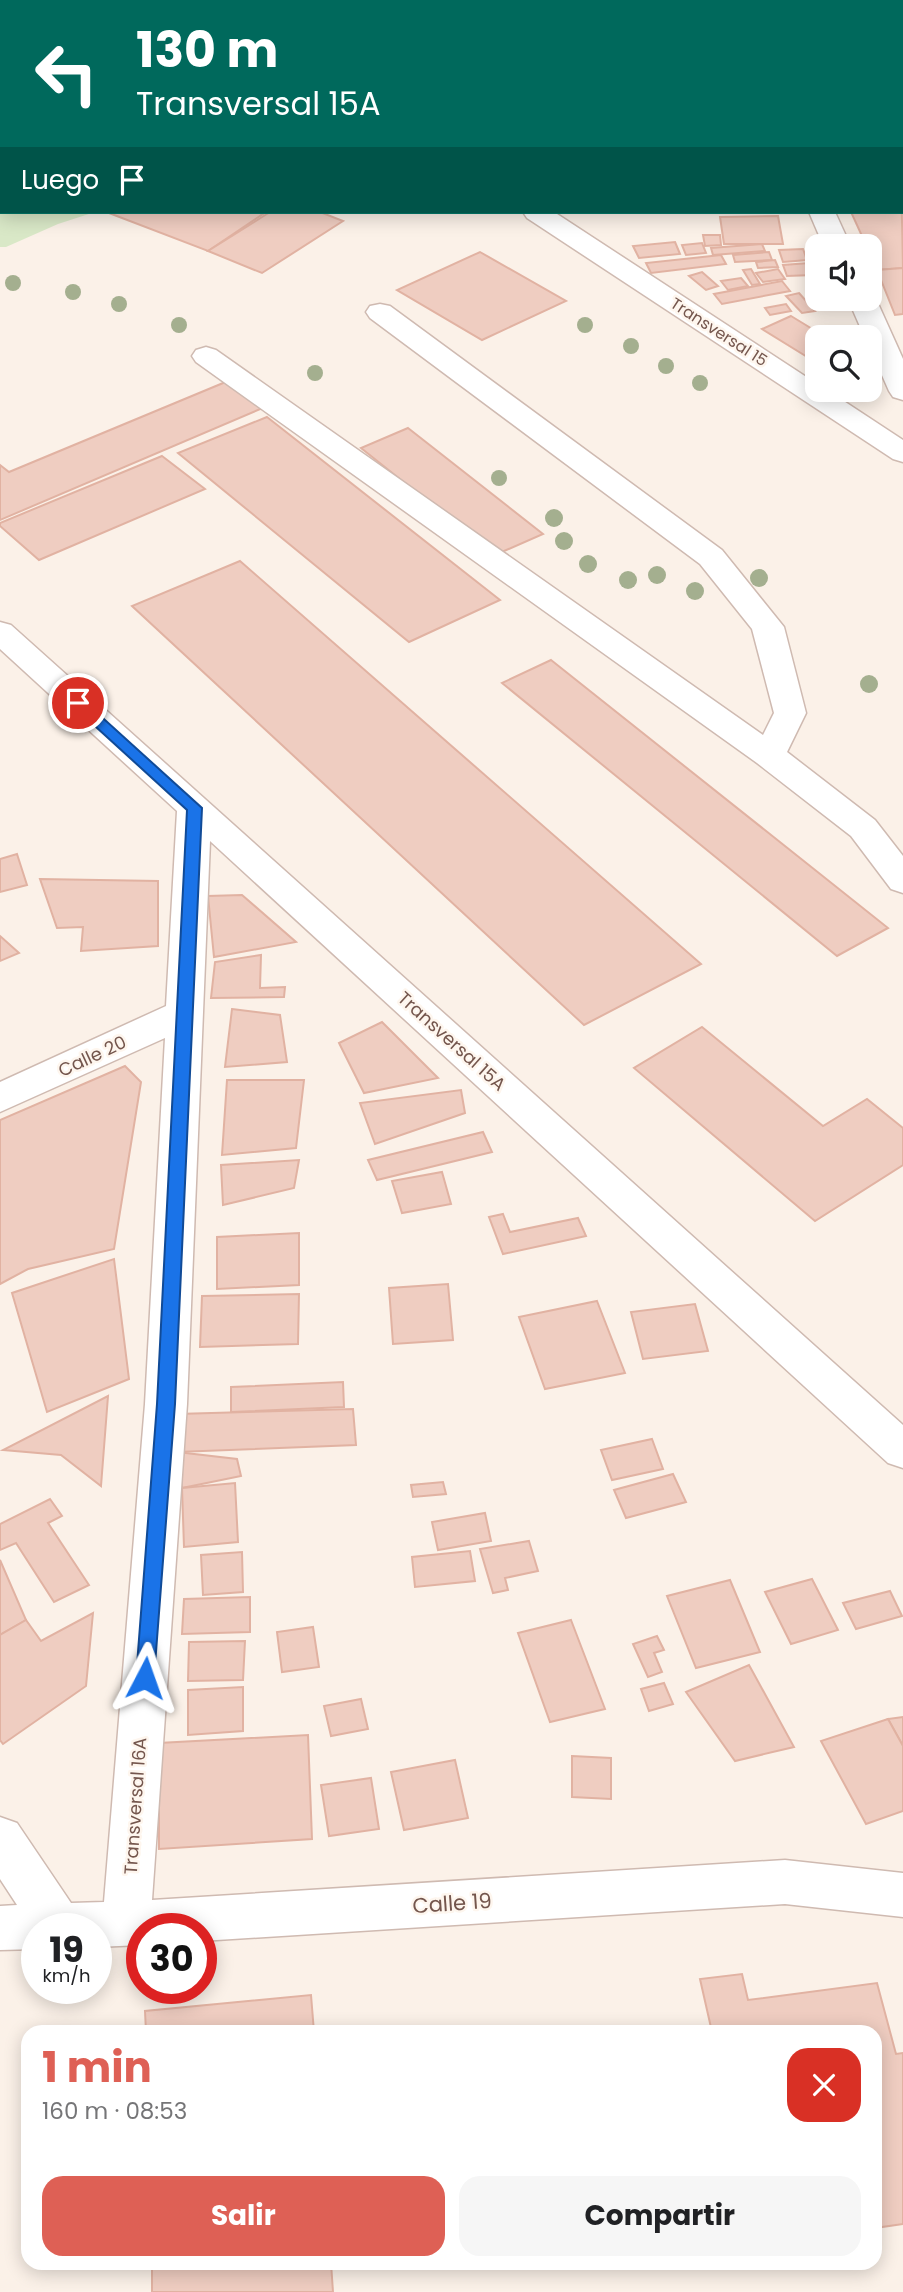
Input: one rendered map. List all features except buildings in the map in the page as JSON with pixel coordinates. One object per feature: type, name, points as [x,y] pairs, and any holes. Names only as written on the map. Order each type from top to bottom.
[{"type":"street","name":"Transversal 15","points":[[539,214],[903,453]]},
{"type":"street","points":[[823,214],[832,234]]},
{"type":"street","points":[[867,311],[903,391]]},
{"type":"street","points":[[380,312],[711,557],[768,628],[790,713],[769,755]]},
{"type":"street","points":[[206,356],[769,755],[863,828],[903,881]]},
{"type":"street","name":"Transversal 15A","points":[[0,632],[903,1451]]},
{"type":"street","name":"Transversal 16A","points":[[127,1913],[166,1404],[194,808]]},
{"type":"street","name":"Calle 20","points":[[0,1098],[185,1013]]},
{"type":"street","points":[[0,1838],[50,1913]]},
{"type":"street","name":"Calle 19","points":[[217,1918],[785,1882],[903,1895]]},
{"type":"street","name":"Calle 19","points":[[112,1925],[126,1924]]},
{"type":"street","name":"Calle 19","points":[[0,1928],[21,1928]]},
{"type":"green space","points":[[0,214],[89,214],[58,224],[6,247],[0,247]]},
{"type":"route","points":[[78,703],[194,808],[166,1404],[145,1678]]}]
